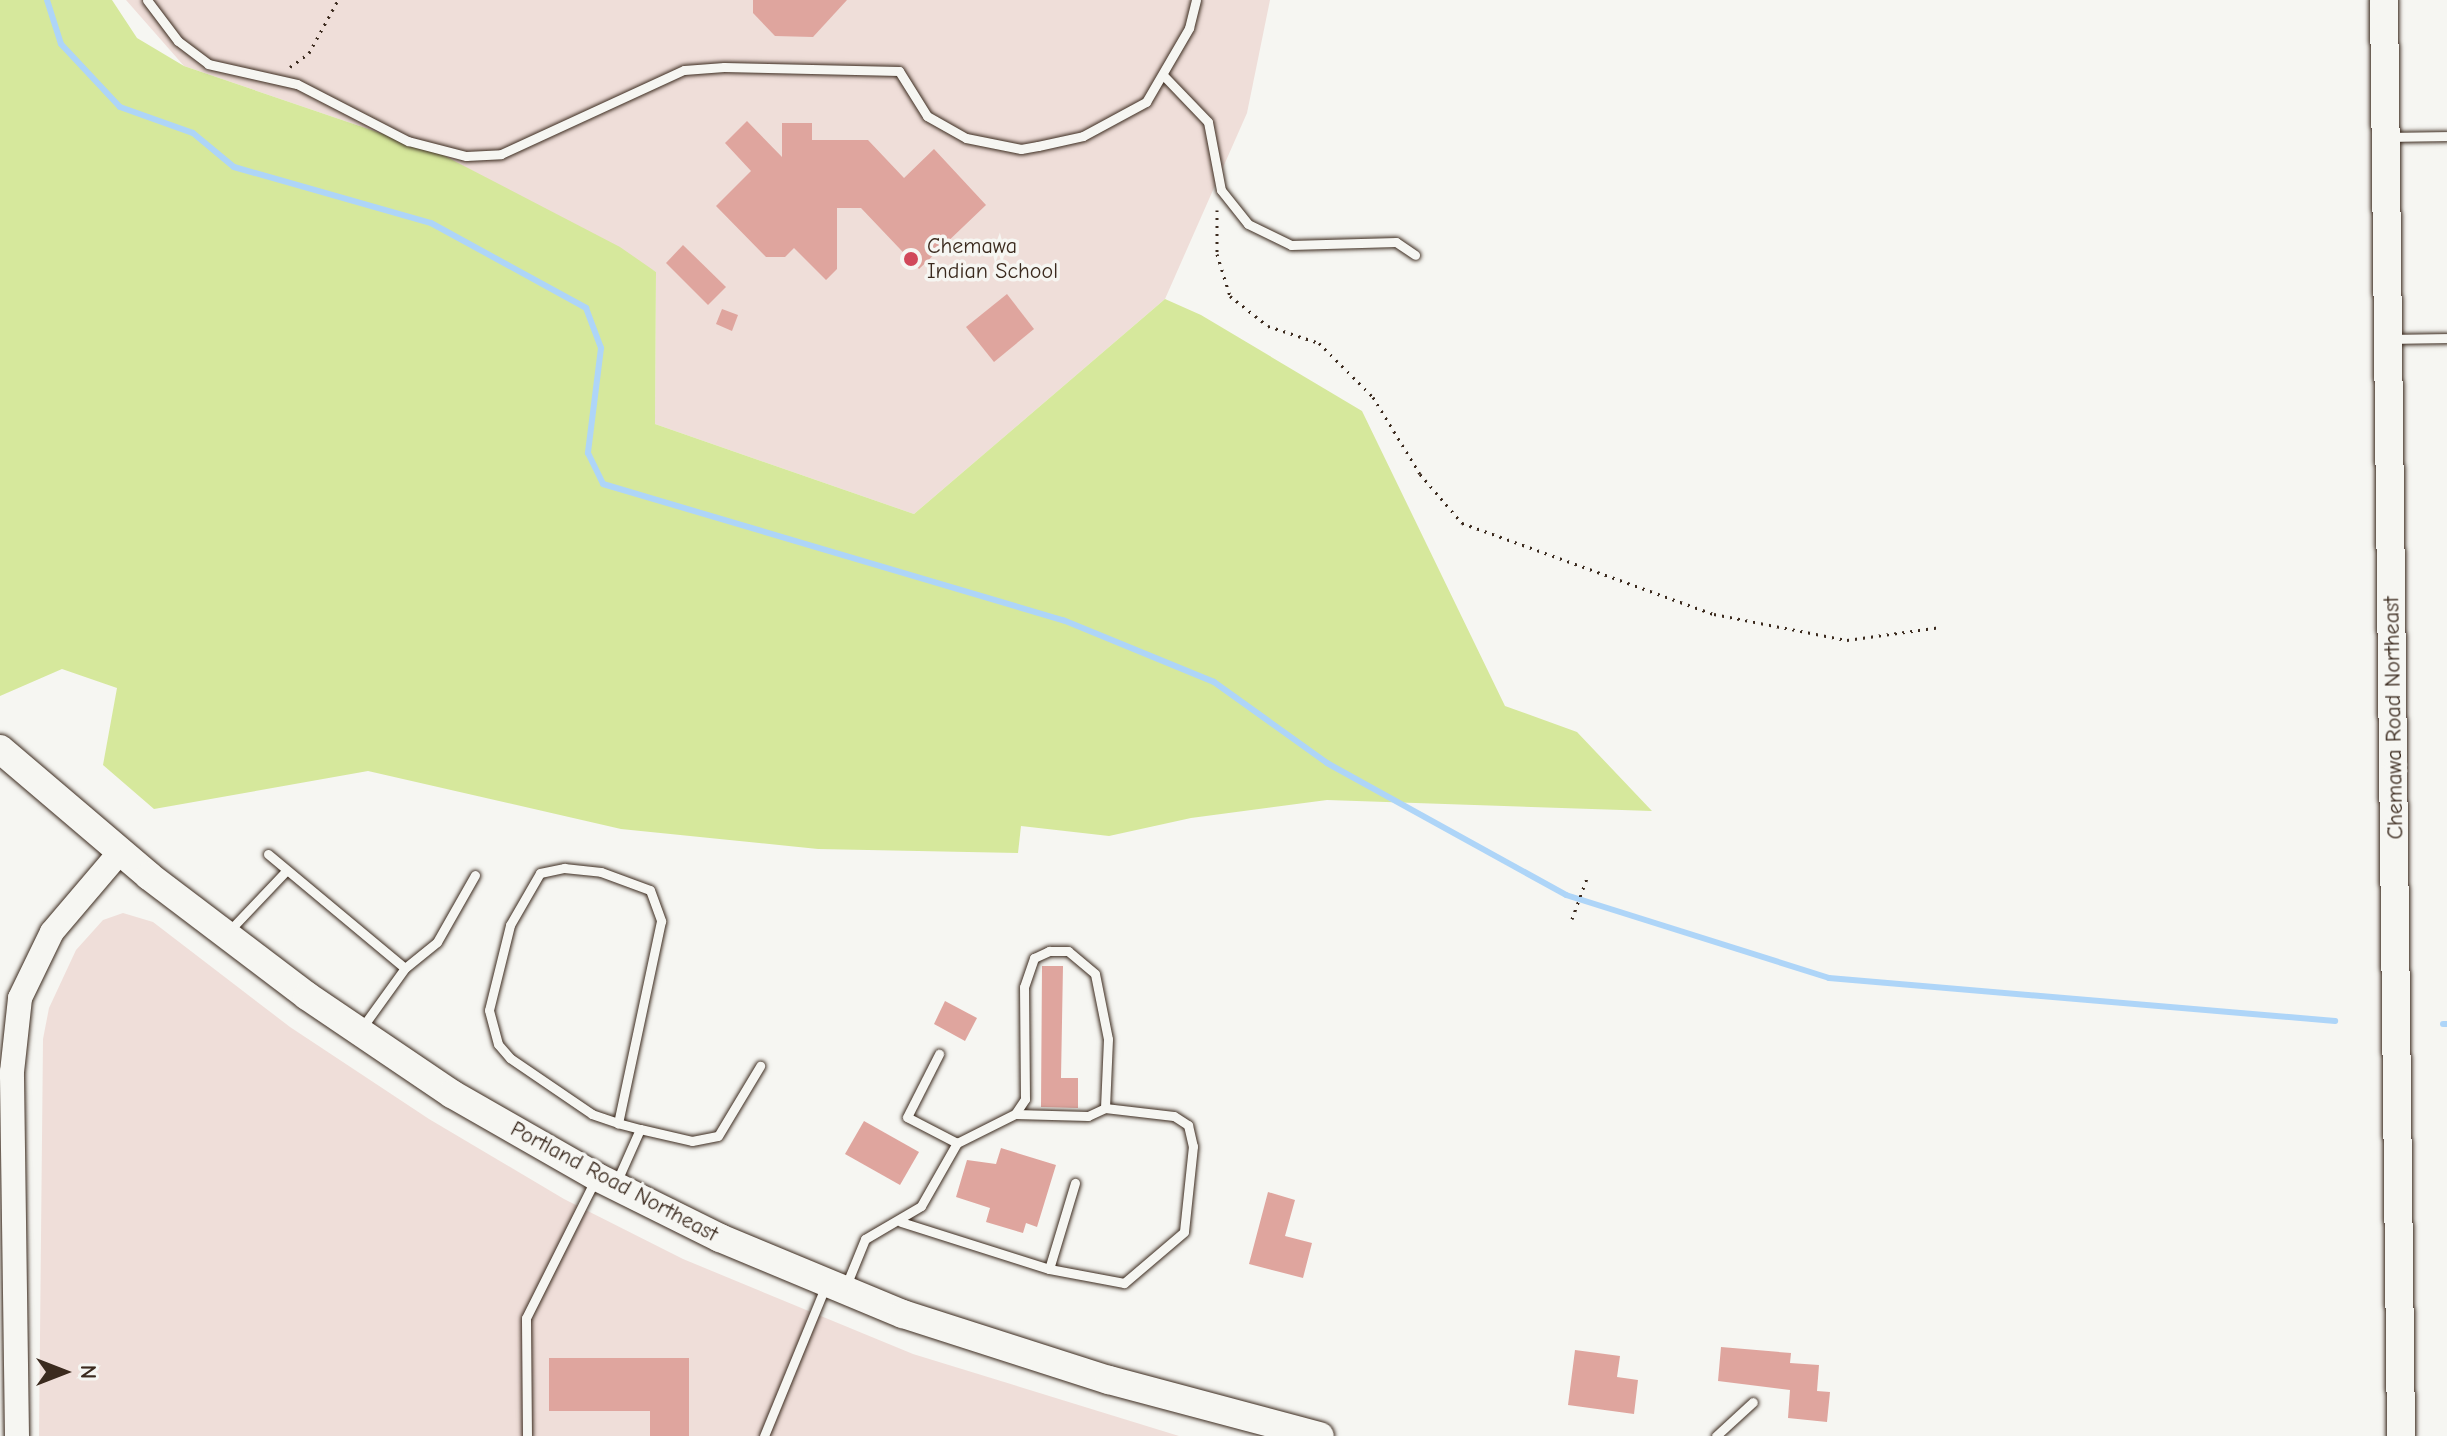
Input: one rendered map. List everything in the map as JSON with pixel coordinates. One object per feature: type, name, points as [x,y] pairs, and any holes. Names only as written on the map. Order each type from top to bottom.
[{"type":"main road","name":"Chemawa Road Northeast","points":[[2384,0],[2401,1436]]},
{"type":"main road","name":"Portland Road Northeast","points":[[0,749],[120,852],[359,1032],[606,1182],[835,1287],[1011,1350],[1309,1435]]},
{"type":"street","points":[[17,1436],[12,1072],[20,998],[52,932],[120,852]]},
{"type":"lane","points":[[147,0],[178,41],[208,64],[252,78],[297,84],[408,141],[466,156],[501,154],[684,70],[899,71],[927,116],[966,138],[1021,149],[1083,136],[1126,116],[1146,102],[1163,75],[1196,0]]},
{"type":"lane","points":[[1163,75],[1208,122],[1221,190],[1248,224],[1291,245],[1396,242],[1415,255]]},
{"type":"lane","points":[[2386,137],[2447,136]]},
{"type":"lane","points":[[2389,339],[2447,338]]},
{"type":"lane","points":[[268,854],[285,872],[405,968]]},
{"type":"lane","points":[[618,1123],[661,921],[650,890],[601,872],[564,868],[540,873],[510,925],[492,996],[489,1010],[498,1044],[592,1114],[618,1123],[640,1129],[692,1141],[718,1136],[760,1066]]},
{"type":"lane","points":[[225,934],[285,872]]},
{"type":"lane","points":[[359,1032],[405,968],[437,942],[475,875]]},
{"type":"lane","points":[[1015,1114],[1025,1099],[1024,987],[1034,958],[1049,951],[1068,951],[1095,974],[1108,1039],[1105,1108]]},
{"type":"lane","points":[[939,1054],[907,1117],[957,1143]]},
{"type":"lane","points":[[764,1436],[835,1287],[865,1239],[901,1222],[921,1206],[957,1143],[1015,1114],[1088,1116],[1105,1108],[1174,1116],[1188,1125],[1193,1146],[1184,1232],[1124,1283],[1049,1269],[901,1222]]},
{"type":"lane","points":[[527,1436],[526,1318],[640,1129]]},
{"type":"lane","points":[[1049,1269],[1075,1183]]},
{"type":"lane","points":[[1716,1436],[1753,1402]]},
{"type":"path","points":[[252,78],[290,67],[309,53],[338,0]]},
{"type":"path","points":[[1221,190],[1212,227],[1230,296],[1268,326],[1319,343],[1373,397],[1420,474],[1462,523],[1714,614],[1847,640],[1941,627]]},
{"type":"path","points":[[1572,919],[1587,878]]},
{"type":"shaded area","name":"Chemawa Indian School","points":[[126,0],[1270,0],[1247,113],[1165,299],[914,514],[655,424],[656,272],[439,153],[184,66]]},
{"type":"shaded area","points":[[123,913],[153,922],[290,1027],[429,1119],[564,1199],[683,1259],[913,1354],[1179,1436],[39,1436],[43,1039],[49,1008],[76,950],[103,920]]},
{"type":"green space","points":[[0,0],[112,0],[137,38],[184,66],[439,153],[620,247],[656,272],[655,424],[914,514],[1165,299],[1201,315],[1362,411],[1505,706],[1577,732],[1652,811],[1327,800],[1191,818],[1109,836],[1021,826],[1018,853],[818,849],[621,829],[368,771],[154,809],[103,765],[117,688],[62,669],[0,696]]},
{"type":"building","points":[[753,0],[847,0],[813,37],[775,36],[753,13]]},
{"type":"building","points":[[747,121],[782,157],[782,123],[812,123],[812,140],[868,140],[904,178],[934,149],[986,205],[919,269],[861,208],[837,208],[837,269],[826,280],[794,248],[785,257],[766,257],[716,206],[751,171],[725,143]]},
{"type":"building","points":[[683,245],[726,287],[708,305],[666,263]]},
{"type":"building","points":[[1007,294],[1034,329],[994,362],[966,327]]},
{"type":"building","points":[[722,309],[738,315],[732,331],[716,324]]},
{"type":"building","points":[[1042,966],[1063,966],[1061,1078],[1078,1078],[1078,1108],[1041,1107]]},
{"type":"building","points":[[945,1001],[977,1018],[965,1041],[934,1024]]},
{"type":"building","points":[[864,1121],[919,1152],[900,1185],[845,1154]]},
{"type":"building","points":[[1001,1148],[1056,1165],[1037,1227],[1026,1223],[1023,1233],[986,1222],[990,1208],[956,1197],[967,1160],[996,1164]]},
{"type":"building","points":[[1268,1192],[1295,1200],[1285,1236],[1312,1243],[1303,1278],[1249,1264]]},
{"type":"building","points":[[1721,1347],[1791,1353],[1790,1363],[1819,1365],[1817,1391],[1830,1392],[1827,1422],[1788,1418],[1790,1390],[1718,1381]]},
{"type":"building","points":[[1575,1350],[1620,1356],[1617,1377],[1638,1380],[1634,1414],[1568,1405]]},
{"type":"building","points":[[549,1358],[689,1358],[689,1436],[650,1436],[650,1411],[549,1411]]},
{"type":"waterway","points":[[47,0],[61,44],[120,107],[193,133],[234,167],[431,223],[586,308],[601,348],[588,453],[603,484],[1063,620],[1214,682],[1327,763],[1566,895],[1829,978],[2335,1021]]},
{"type":"place","name":"Chemawa Indian School","points":[[911,259]]}]
